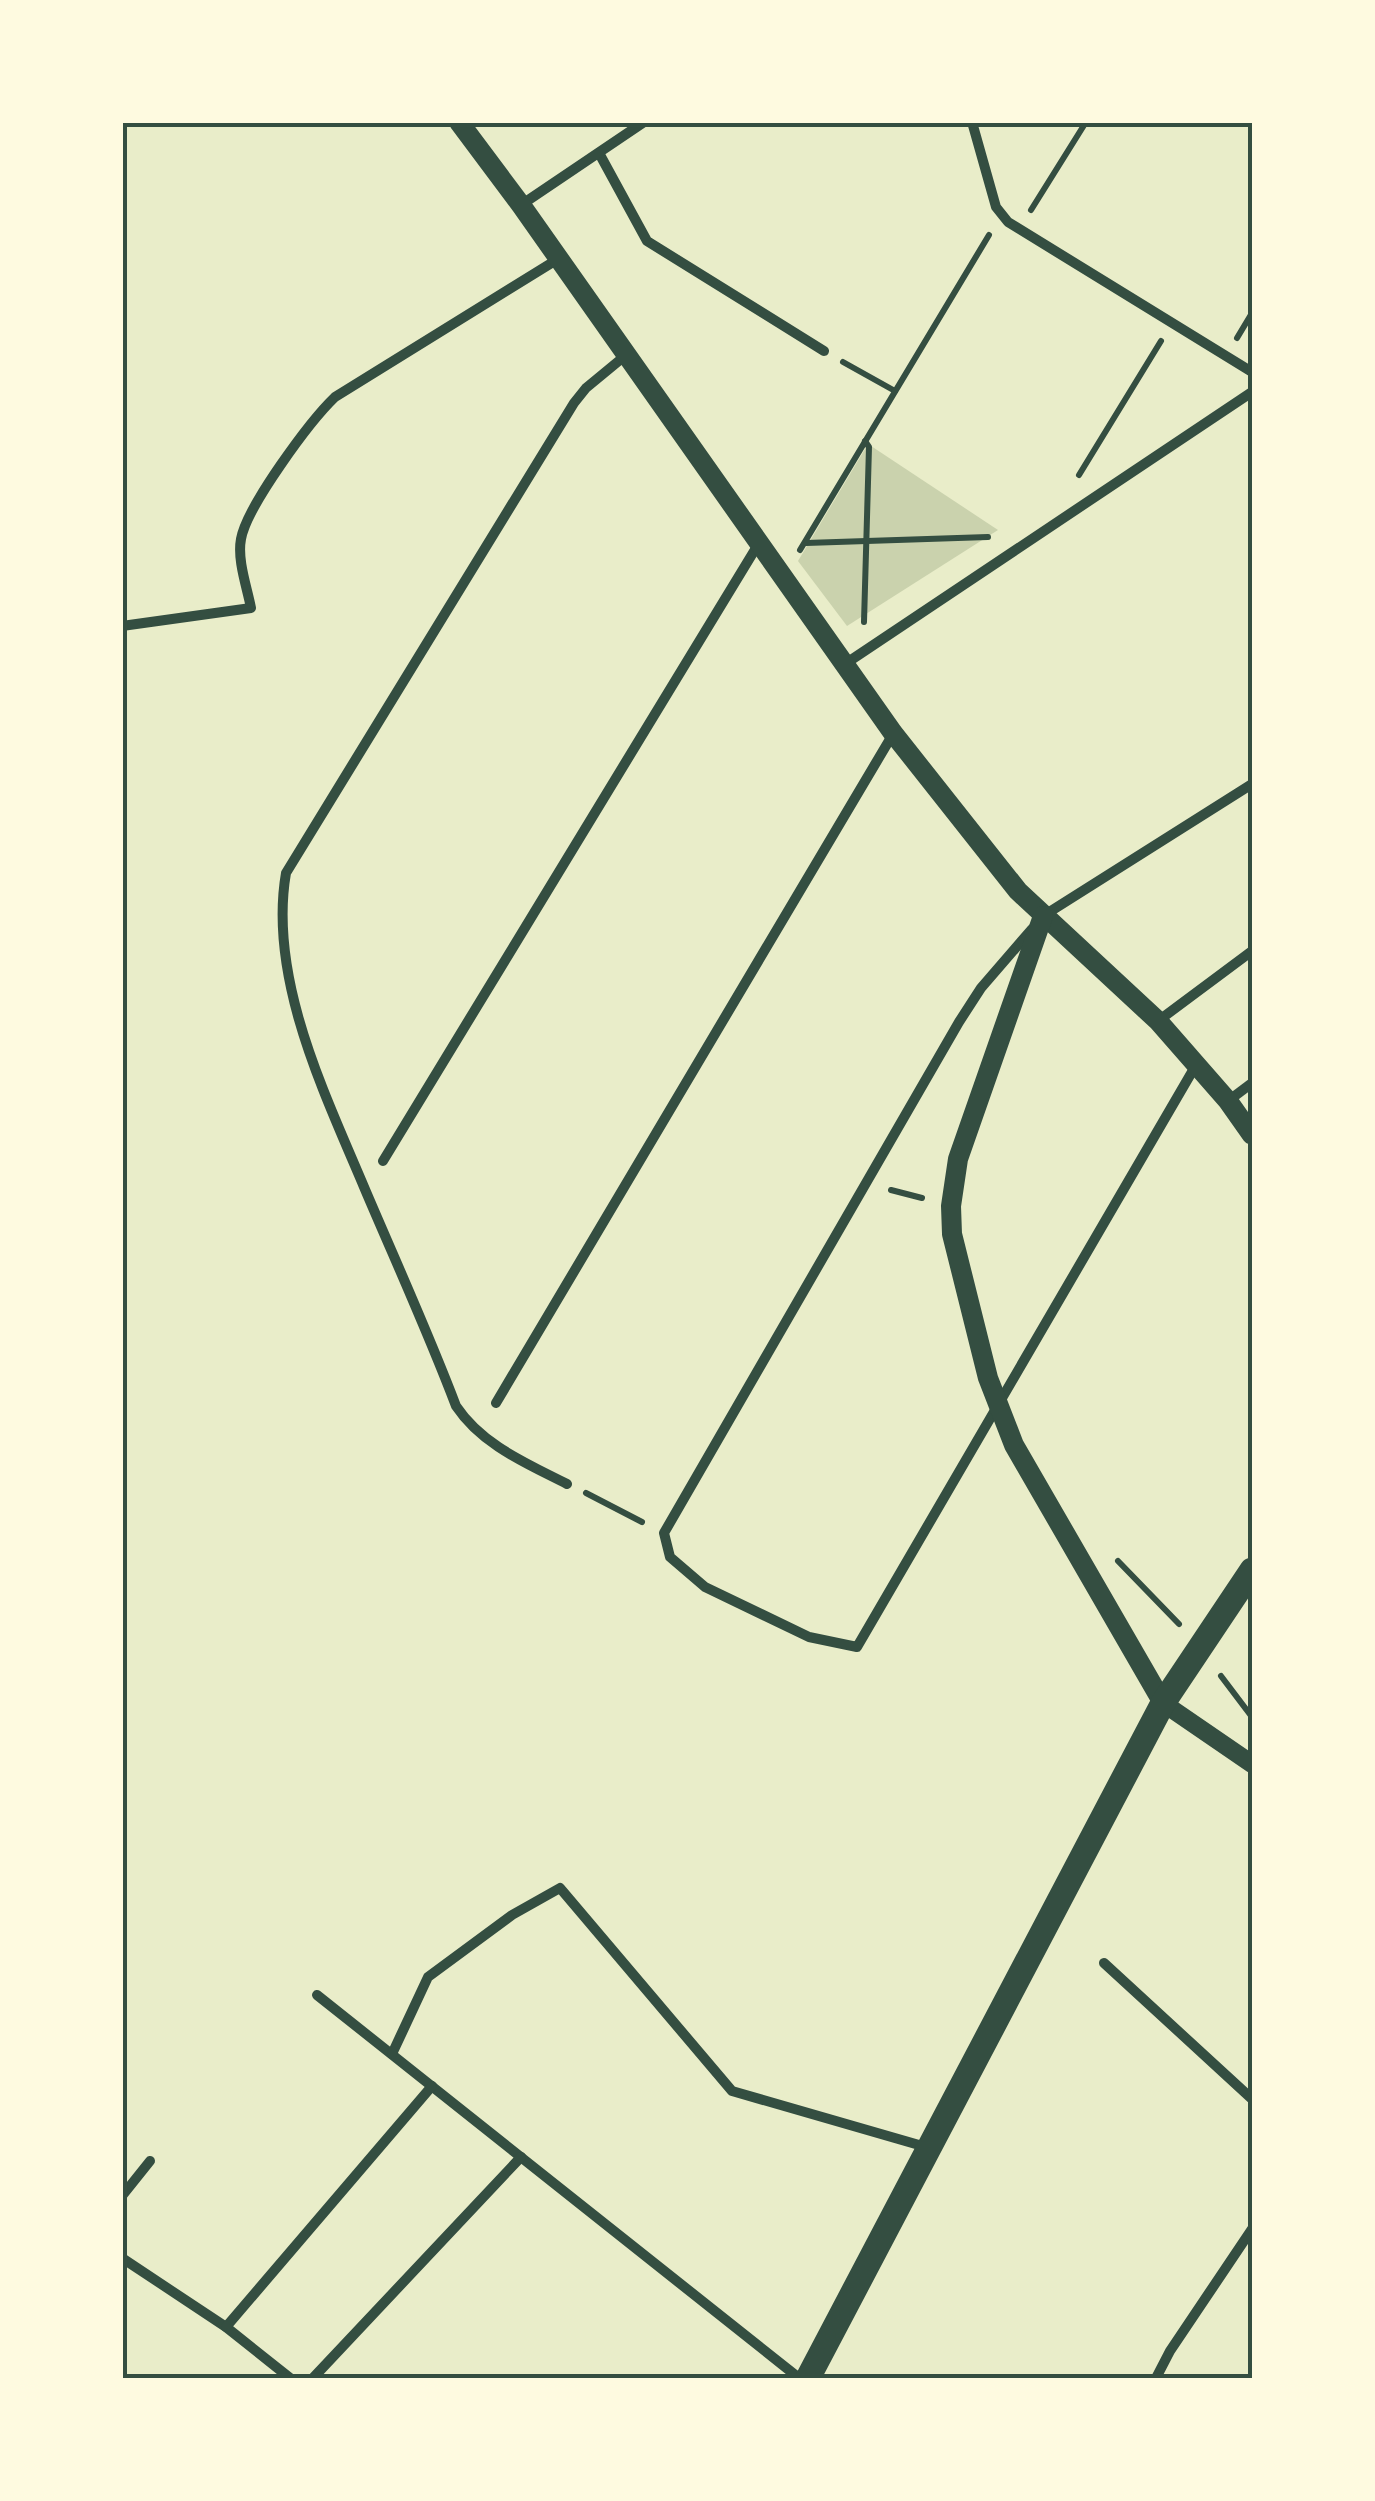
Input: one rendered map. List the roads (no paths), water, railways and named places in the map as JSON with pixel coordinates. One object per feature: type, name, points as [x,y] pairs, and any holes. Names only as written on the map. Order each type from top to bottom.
[{"type":"main road","points":[[458,122],[522,205],[893,733],[1018,891],[1158,1021],[1228,1100],[1252,1135]]},
{"type":"main road","points":[[1043,916],[958,1160],[951,1206],[958,1261],[997,1407],[1014,1445],[1163,1703]]},
{"type":"main road","points":[[808,2378],[1163,1703],[1252,1570]]},
{"type":"street","points":[[522,205],[644,122]]},
{"type":"street","points":[[972,122],[1000,216],[1252,372]]},
{"type":"street","points":[[599,153],[648,241],[824,351]]},
{"type":"street","points":[[122,626],[251,608],[240,553],[245,526],[314,416],[335,397],[558,259]]},
{"type":"street","points":[[567,1484],[490,1442],[470,1427],[456,1406],[310,1060],[293,987],[282,899],[286,873],[574,404],[586,388],[626,355]]},
{"type":"street","points":[[845,664],[1252,392]]},
{"type":"street","points":[[382,1162],[759,542]]},
{"type":"street","points":[[496,1404],[893,733]]},
{"type":"street","points":[[1196,1064],[856,1647],[808,1638],[705,1587],[670,1557],[664,1533],[981,988],[1043,916],[1252,784]]},
{"type":"street","points":[[1158,1021],[1252,951]]},
{"type":"street","points":[[1228,1100],[1252,1082]]},
{"type":"street","points":[[1163,1703],[1252,1764]]},
{"type":"street","points":[[392,2054],[428,1976],[512,1915],[560,1888],[732,2092],[928,2148]]},
{"type":"street","points":[[1104,1963],[1252,2099]]},
{"type":"street","points":[[317,1995],[799,2378]]},
{"type":"street","points":[[226,2326],[432,2086]]},
{"type":"street","points":[[314,2378],[521,2157]]},
{"type":"street","points":[[122,2196],[150,2161]]},
{"type":"street","points":[[1156,2378],[1252,2229]]},
{"type":"street","points":[[122,2258],[226,2326],[290,2378]]}]
